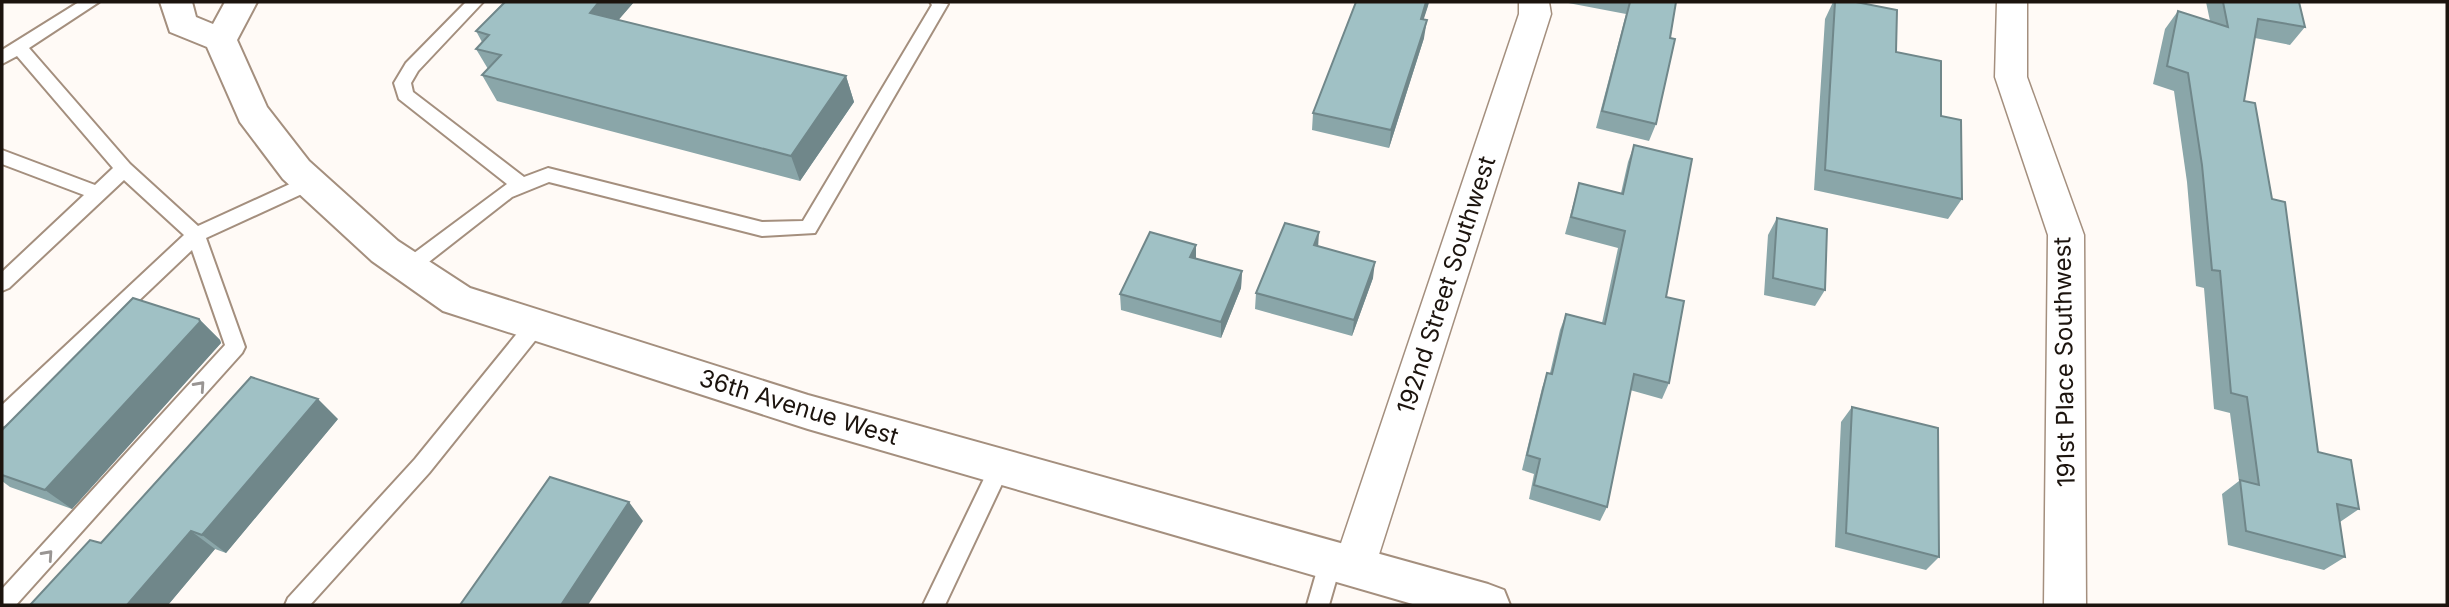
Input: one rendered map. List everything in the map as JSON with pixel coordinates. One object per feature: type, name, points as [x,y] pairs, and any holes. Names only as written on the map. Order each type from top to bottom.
[{"type":"main road","points":[[176,2],[182,24],[220,40],[240,2]]},
{"type":"main road","name":"36th Avenue West","points":[[220,40],[252,113],[296,170],[386,251],[457,300],[808,412],[1488,605]]},
{"type":"street","name":"192nd Street Southwest","points":[[1343,564],[1386,476],[1535,14],[1534,2]]},
{"type":"street","name":"191st Place Southwest","points":[[2012,2],[2011,78],[2066,235],[2065,605]]},
{"type":"lane","points":[[2,58],[91,2]]},
{"type":"lane","points":[[475,2],[412,67],[402,83],[405,95],[522,186]]},
{"type":"lane","points":[[409,267],[506,192],[548,175],[762,229],[808,228],[939,2]]},
{"type":"lane","points":[[2,605],[235,347],[196,235],[124,169],[19,47]]},
{"type":"lane","points":[[2,157],[99,193]]},
{"type":"lane","points":[[2,283],[124,169]]},
{"type":"lane","points":[[2,418],[196,235],[309,183]]},
{"type":"lane","points":[[296,605],[422,466],[535,326]]},
{"type":"lane","points":[[934,605],[1000,467]]},
{"type":"lane","points":[[1318,605],[1343,564]]},
{"type":"building","points":[[505,2],[599,2],[590,13],[846,76],[791,156],[482,75],[501,55],[476,49],[489,35],[476,31]]},
{"type":"building","points":[[1356,2],[1426,2],[1421,19],[1427,20],[1391,130],[1313,113]]},
{"type":"building","points":[[1630,2],[1676,2],[1670,38],[1675,39],[1656,124],[1602,111]]},
{"type":"building","points":[[1835,2],[1856,2],[1897,10],[1896,52],[1941,61],[1941,116],[1961,120],[1962,199],[1825,170]]},
{"type":"building","points":[[2223,2],[2299,2],[2305,27],[2258,19],[2244,101],[2255,103],[2272,199],[2285,202],[2318,452],[2351,460],[2359,509],[2337,504],[2345,557],[2246,531],[2240,480],[2259,485],[2247,397],[2231,393],[2220,271],[2212,270],[2202,165],[2188,73],[2167,66],[2178,11],[2228,27]]},
{"type":"building","points":[[1634,145],[1692,159],[1666,297],[1684,301],[1669,383],[1634,374],[1607,507],[1534,485],[1540,459],[1527,455],[1547,373],[1552,374],[1566,314],[1605,324],[1625,231],[1571,217],[1579,183],[1623,194]]},
{"type":"building","points":[[1777,218],[1827,229],[1825,290],[1773,278]]},
{"type":"building","points":[[1285,223],[1319,232],[1314,245],[1375,262],[1354,320],[1256,293]]},
{"type":"building","points":[[1150,232],[1196,245],[1190,257],[1242,271],[1221,322],[1120,294]]},
{"type":"building","points":[[133,298],[199,319],[200,322],[45,490],[2,475],[2,430]]},
{"type":"building","points":[[251,377],[318,399],[202,535],[191,531],[127,605],[30,605],[90,540],[101,543]]},
{"type":"building","points":[[1852,407],[1938,428],[1939,557],[1846,533]]},
{"type":"building","points":[[550,477],[629,502],[561,605],[460,605]]}]
